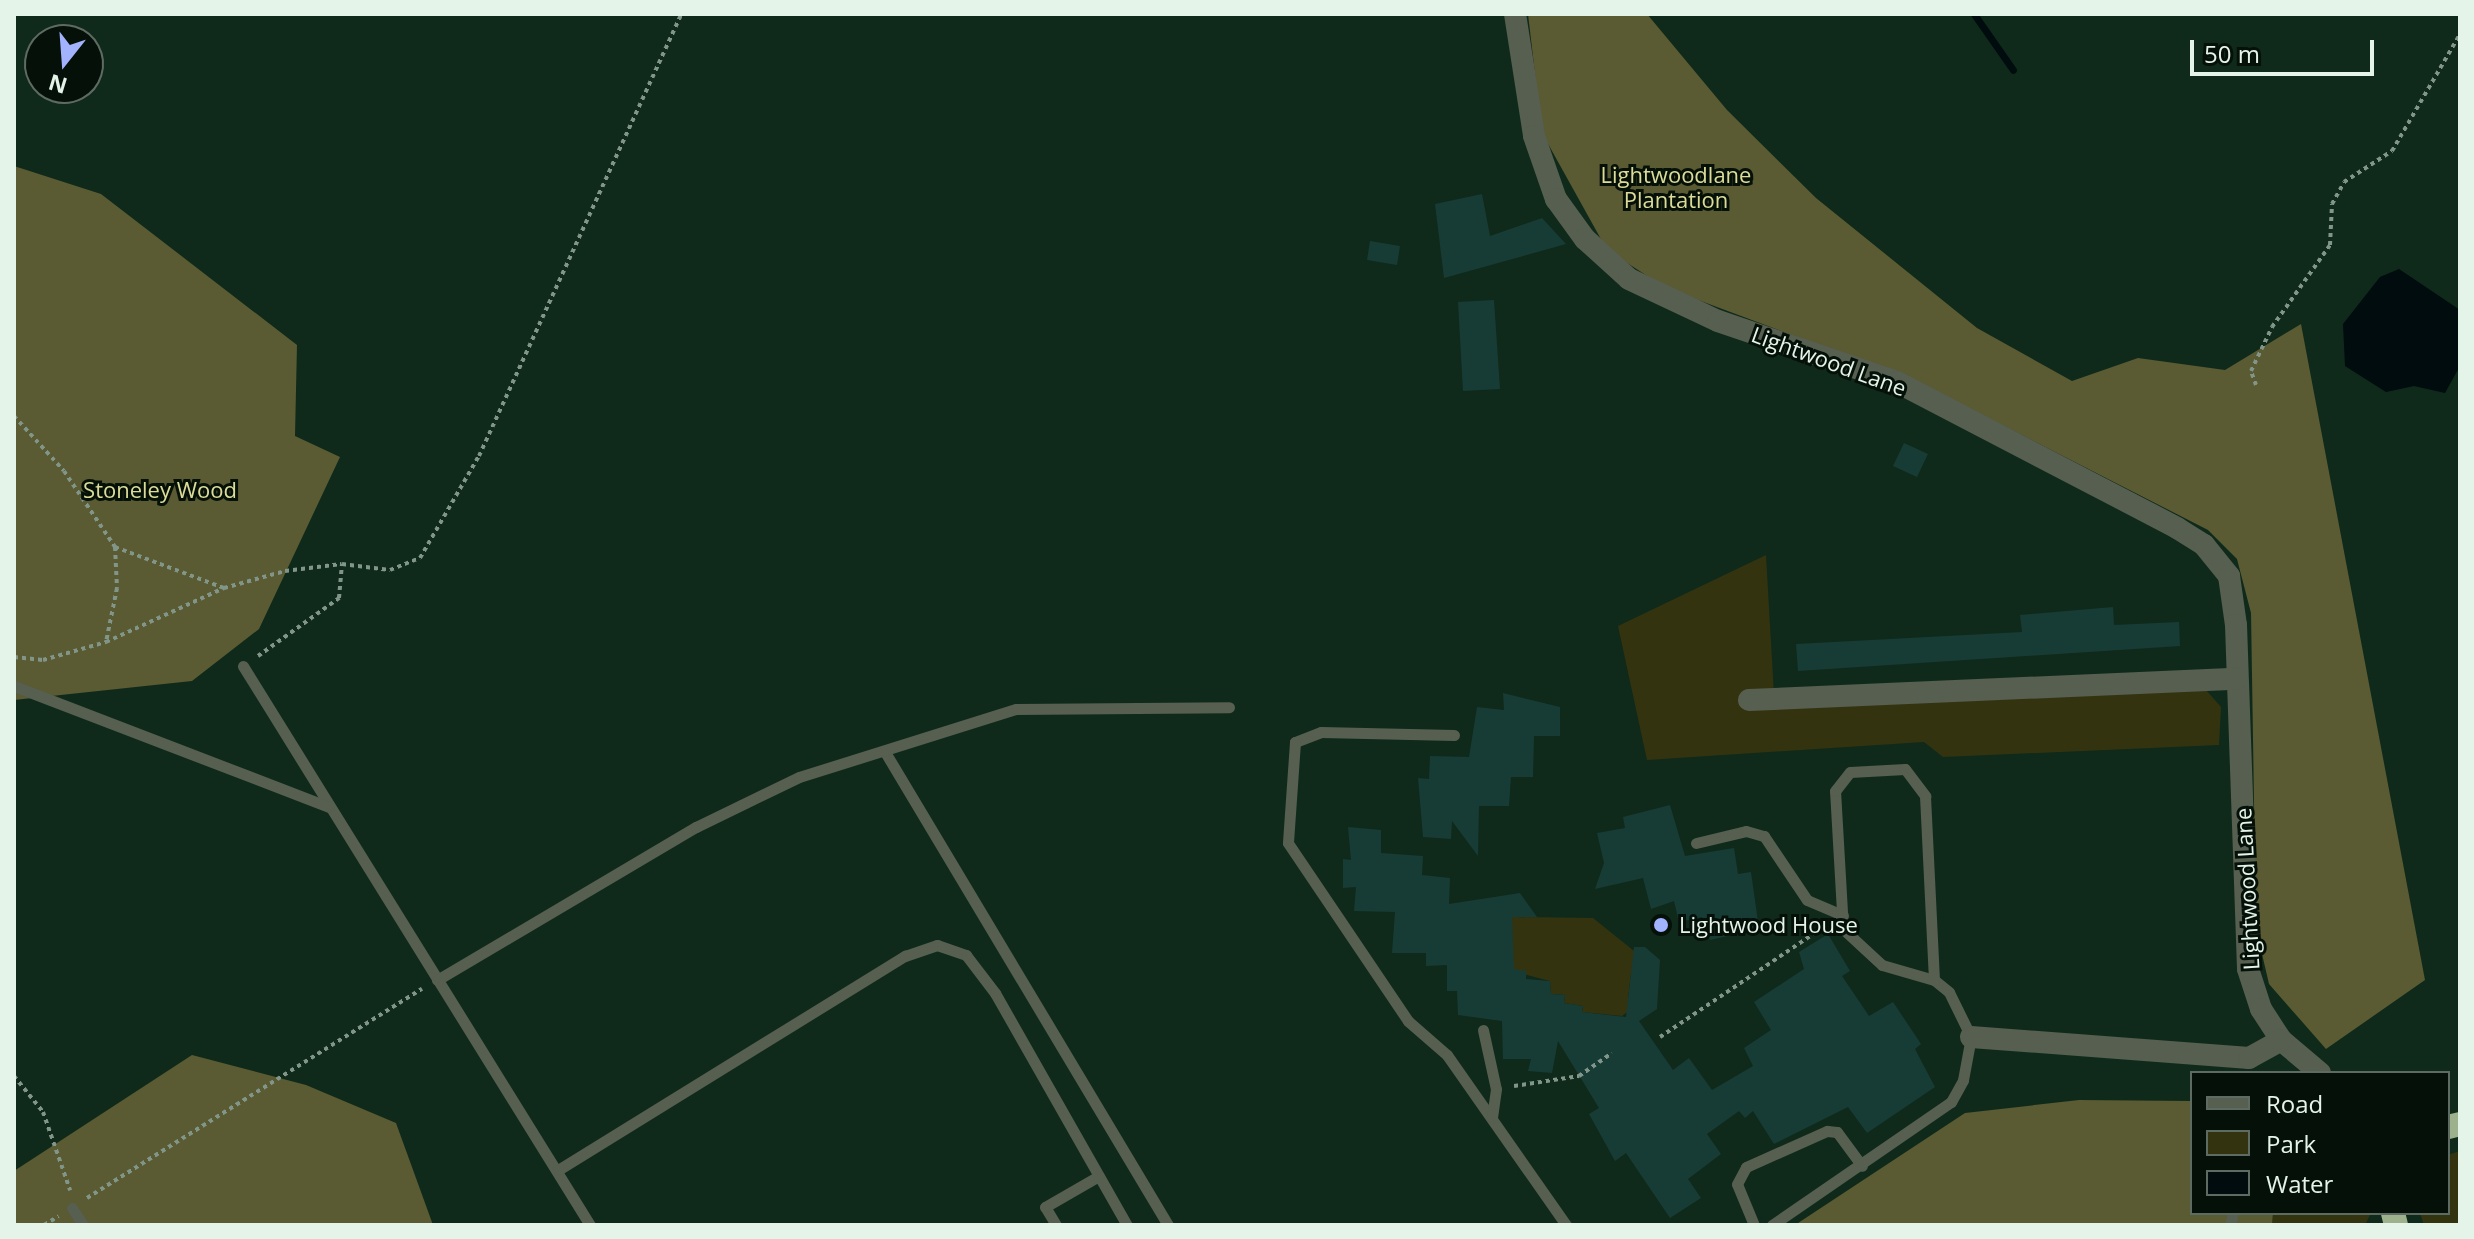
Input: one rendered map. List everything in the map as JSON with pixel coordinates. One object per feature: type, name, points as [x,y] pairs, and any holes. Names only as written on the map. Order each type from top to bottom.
[{"type":"street","name":"Lightwood Lane","points":[[1515,14],[1534,136],[1556,199],[1585,239],[1629,279],[1718,321],[1897,382],[2204,545],[2229,576],[2248,969],[2261,1009],[2281,1040],[2318,1071]]},
{"type":"street","points":[[1749,700],[2236,679]]},
{"type":"street","points":[[1971,1037],[2248,1066],[2281,1040]]},
{"type":"lane","points":[[243,666],[590,1225]]},
{"type":"lane","points":[[14,686],[330,807]]},
{"type":"lane","points":[[437,980],[696,827],[799,777],[1016,709],[1229,707]]},
{"type":"lane","points":[[1454,735],[1321,732],[1295,742],[1288,843],[1408,1021],[1447,1055],[1566,1225]]},
{"type":"lane","points":[[885,752],[1168,1225]]},
{"type":"lane","points":[[1772,1225],[1951,1102],[1963,1080],[1971,1037],[1949,992],[1934,980],[1882,965],[1856,946],[1843,915],[1835,791],[1840,777],[1871,767],[1905,769],[1925,796],[1934,980]]},
{"type":"lane","points":[[1696,843],[1746,831],[1764,836],[1807,900],[1843,915]]},
{"type":"lane","points":[[558,1170],[905,956],[937,945],[966,955],[995,993],[1127,1225]]},
{"type":"lane","points":[[1483,1030],[1496,1089],[1492,1117]]},
{"type":"lane","points":[[1754,1225],[1737,1184],[1746,1167],[1827,1131],[1837,1132],[1862,1166]]},
{"type":"lane","points":[[1056,1225],[1045,1207],[1099,1176]]},
{"type":"lane","points":[[72,1208],[83,1225]]},
{"type":"path","points":[[14,657],[43,660],[106,642],[224,588],[342,564],[390,570],[420,558],[479,456],[681,14]]},
{"type":"path","points":[[2256,385],[2251,371],[2272,327],[2330,245],[2332,204],[2344,182],[2392,151],[2460,34]]},
{"type":"path","points":[[14,416],[64,471],[115,547],[117,588],[106,642]]},
{"type":"path","points":[[115,547],[224,588]]},
{"type":"path","points":[[243,666],[339,598],[342,564]]},
{"type":"path","points":[[1660,1037],[1843,915]]},
{"type":"path","points":[[44,1225],[437,980]]},
{"type":"path","points":[[1496,1089],[1579,1076],[1612,1053]]},
{"type":"path","points":[[14,1076],[43,1112],[69,1176],[72,1208]]},
{"type":"green space","name":"Lightwoodlane Plantation","points":[[1528,14],[1647,14],[1727,110],[1816,198],[1977,328],[2072,381],[2138,358],[2225,370],[2301,324],[2425,980],[2326,1049],[2269,984],[2256,928],[2251,613],[2237,559],[2208,530],[1918,382],[1666,288],[1607,250],[1542,133]]},
{"type":"green space","name":"Stoneley Wood","points":[[14,166],[101,194],[297,345],[295,436],[340,457],[259,629],[192,681],[14,700]]},
{"type":"green space","points":[[1766,555],[1774,695],[2206,690],[2221,707],[2219,745],[1943,757],[1924,742],[1647,760],[1618,626]]},
{"type":"green space","points":[[1508,908],[1516,917],[1593,918],[1649,963],[1631,973],[1628,999],[1644,999],[1622,1016],[1582,1012],[1583,1006],[1564,1003],[1565,995],[1551,994],[1550,981],[1496,967]]},
{"type":"green space","points":[[192,1055],[306,1085],[396,1123],[433,1225],[14,1225],[14,1171]]},
{"type":"green space","points":[[2079,1100],[2190,1101],[2190,1215],[2273,1215],[2272,1225],[1795,1225],[1965,1113]]},
{"type":"green space","points":[[2460,1151],[2460,1225],[2424,1225],[2421,1215],[2450,1215],[2450,1154]]},
{"type":"green space","points":[[2273,1215],[2370,1215],[2365,1225],[2272,1225]]},
{"type":"water","points":[[2399,269],[2460,310],[2460,366],[2445,393],[2414,386],[2386,392],[2345,366],[2343,324],[2380,277]]},
{"type":"building","points":[[1482,194],[1490,236],[1542,218],[1566,244],[1444,278],[1435,204]]},
{"type":"building","points":[[1370,241],[1400,246],[1397,265],[1367,260]]},
{"type":"building","points":[[1494,300],[1500,389],[1463,391],[1458,302]]},
{"type":"building","points":[[1904,443],[1928,454],[1917,477],[1893,466]]},
{"type":"building","points":[[2113,607],[2114,625],[2179,622],[2180,646],[1798,671],[1796,644],[2022,632],[2020,615]]},
{"type":"building","points":[[1503,693],[1560,707],[1560,736],[1534,736],[1533,777],[1511,777],[1509,806],[1479,806],[1478,856],[1452,821],[1451,839],[1423,837],[1418,778],[1429,779],[1430,756],[1469,757],[1477,707],[1504,710]]},
{"type":"building","points":[[1670,805],[1685,856],[1734,848],[1738,874],[1751,872],[1759,929],[1710,940],[1702,917],[1679,922],[1674,901],[1651,909],[1643,878],[1595,889],[1604,863],[1597,833],[1625,828],[1623,817]]},
{"type":"building","points":[[1348,827],[1381,830],[1381,853],[1423,856],[1422,875],[1450,878],[1449,904],[1520,893],[1537,917],[1512,917],[1514,969],[1526,971],[1526,979],[1550,981],[1551,994],[1565,995],[1564,1003],[1583,1006],[1582,1012],[1626,1017],[1634,947],[1645,947],[1660,960],[1657,1009],[1639,1021],[1673,1070],[1689,1058],[1712,1090],[1753,1066],[1744,1048],[1771,1030],[1754,1002],[1804,969],[1799,952],[1828,934],[1850,971],[1842,976],[1869,1016],[1893,1002],[1921,1044],[1915,1049],[1935,1087],[1867,1133],[1848,1107],[1774,1144],[1753,1111],[1745,1118],[1739,1111],[1707,1134],[1721,1154],[1688,1179],[1701,1198],[1670,1218],[1626,1153],[1615,1161],[1589,1114],[1599,1108],[1558,1041],[1552,1073],[1528,1071],[1531,1059],[1503,1059],[1502,1021],[1458,1015],[1457,991],[1447,991],[1447,965],[1426,966],[1426,953],[1392,953],[1395,912],[1354,911],[1356,887],[1343,888],[1343,859],[1351,860]]},
{"type":"waterway","points":[[1974,14],[2013,70]]},
{"type":"place","name":"Lightwood House","points":[[1661,925]]}]
